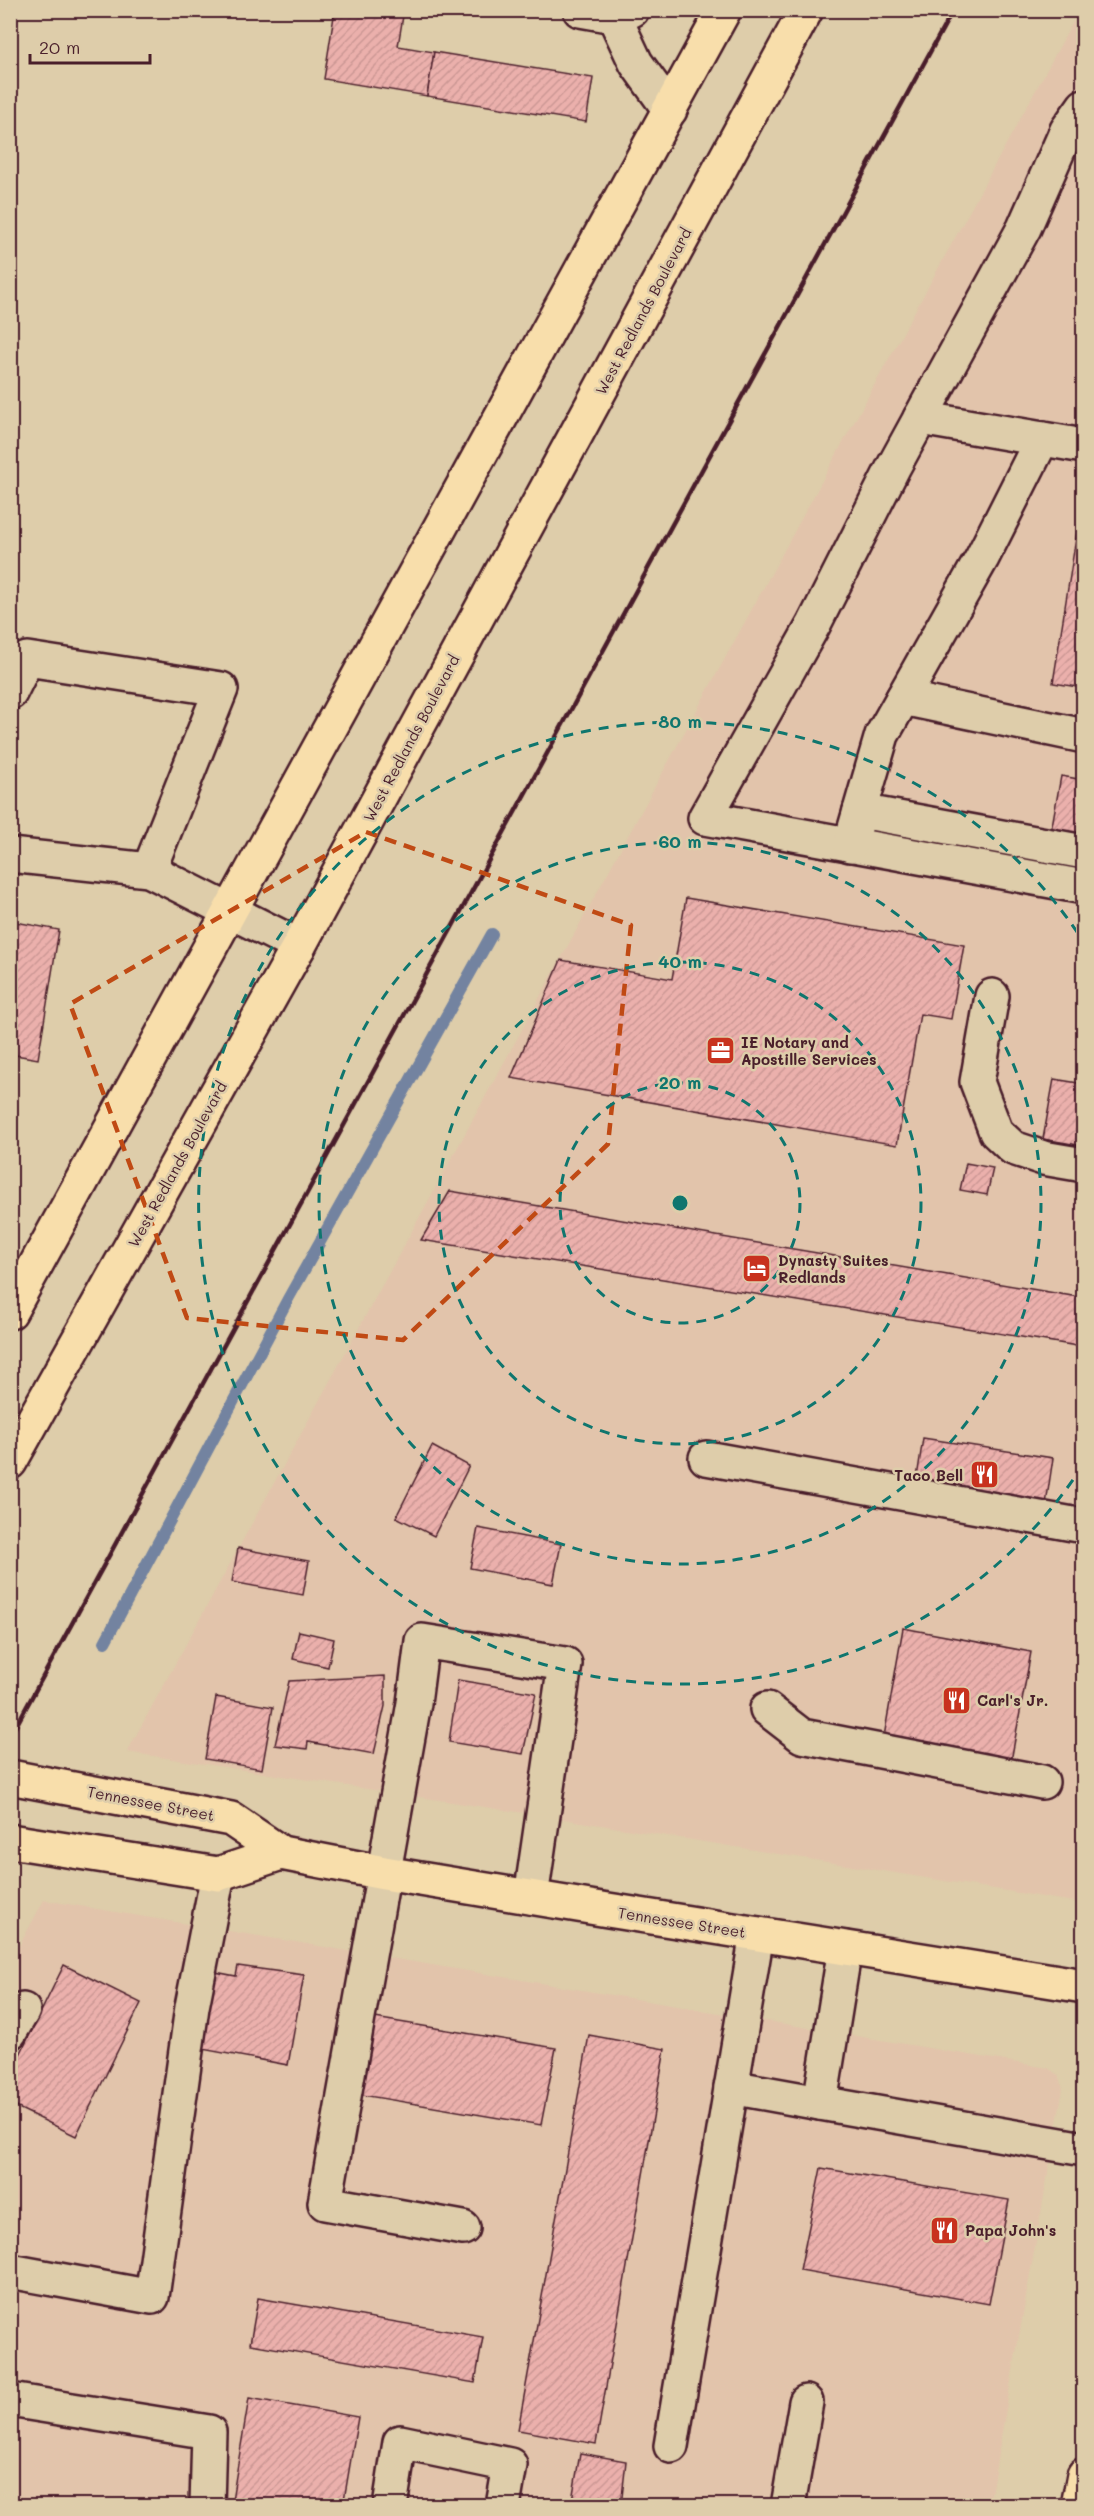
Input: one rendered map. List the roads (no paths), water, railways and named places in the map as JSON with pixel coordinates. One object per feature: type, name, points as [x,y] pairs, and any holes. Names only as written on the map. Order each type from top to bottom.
[{"type":"main road","points":[[10,1312],[724,10]]},
{"type":"main road","name":"West Redlands Boulevard","points":[[10,1462],[298,946],[806,10]]},
{"type":"main road","name":"Tennessee Street","points":[[10,1777],[231,1819],[281,1853],[384,1873],[1083,1986]]},
{"type":"main road","name":"Tennessee Street","points":[[10,1841],[218,1874],[281,1853]]},
{"type":"main road","points":[[1078,2505],[1083,2475]]},
{"type":"lane","points":[[580,10],[623,13],[636,63],[670,111]]},
{"type":"lane","points":[[1083,106],[1067,130],[1024,228],[920,418],[813,624],[705,818],[1083,887]]},
{"type":"lane","points":[[920,418],[1083,446]]},
{"type":"lane","points":[[850,845],[882,735],[982,558],[1042,439]]},
{"type":"lane","points":[[10,693],[27,659],[221,689],[148,870]]},
{"type":"lane","points":[[903,698],[1083,736]]},
{"type":"lane","points":[[861,811],[1083,852]]},
{"type":"lane","points":[[10,855],[148,870],[298,946]]},
{"type":"lane","points":[[992,996],[977,1082],[996,1132],[1013,1148],[1043,1158],[1083,1165]]},
{"type":"lane","points":[[706,1458],[1083,1526]]},
{"type":"lane","points":[[464,2228],[325,2203],[414,1703],[422,1641],[565,1664],[531,1897]]},
{"type":"lane","points":[[766,1709],[802,1736],[1042,1782]]},
{"type":"lane","points":[[10,2271],[152,2297],[192,2007],[218,1874]]},
{"type":"lane","points":[[671,2446],[757,1934]]},
{"type":"lane","points":[[820,2103],[845,1948]]},
{"type":"lane","points":[[731,2087],[1083,2149]]},
{"type":"lane","points":[[10,2400],[209,2432],[207,2505]]},
{"type":"lane","points":[[788,2505],[806,2402]]},
{"type":"lane","points":[[390,2505],[400,2442],[510,2465],[503,2505]]},
{"type":"waterway","points":[[105,1642],[288,1299],[492,934]]},
{"type":"railway","points":[[10,1737],[953,10]]},
{"type":"place","name":"IE Notary and Apostille Services","points":[[720,1051]]},
{"type":"place","name":"Dynasty Suites Redlands","points":[[757,1269]]},
{"type":"place","name":"Taco Bell","points":[[984,1475]]},
{"type":"place","name":"Carl's Jr.","points":[[956,1700]]},
{"type":"place","name":"Papa John's","points":[[944,2230]]}]
